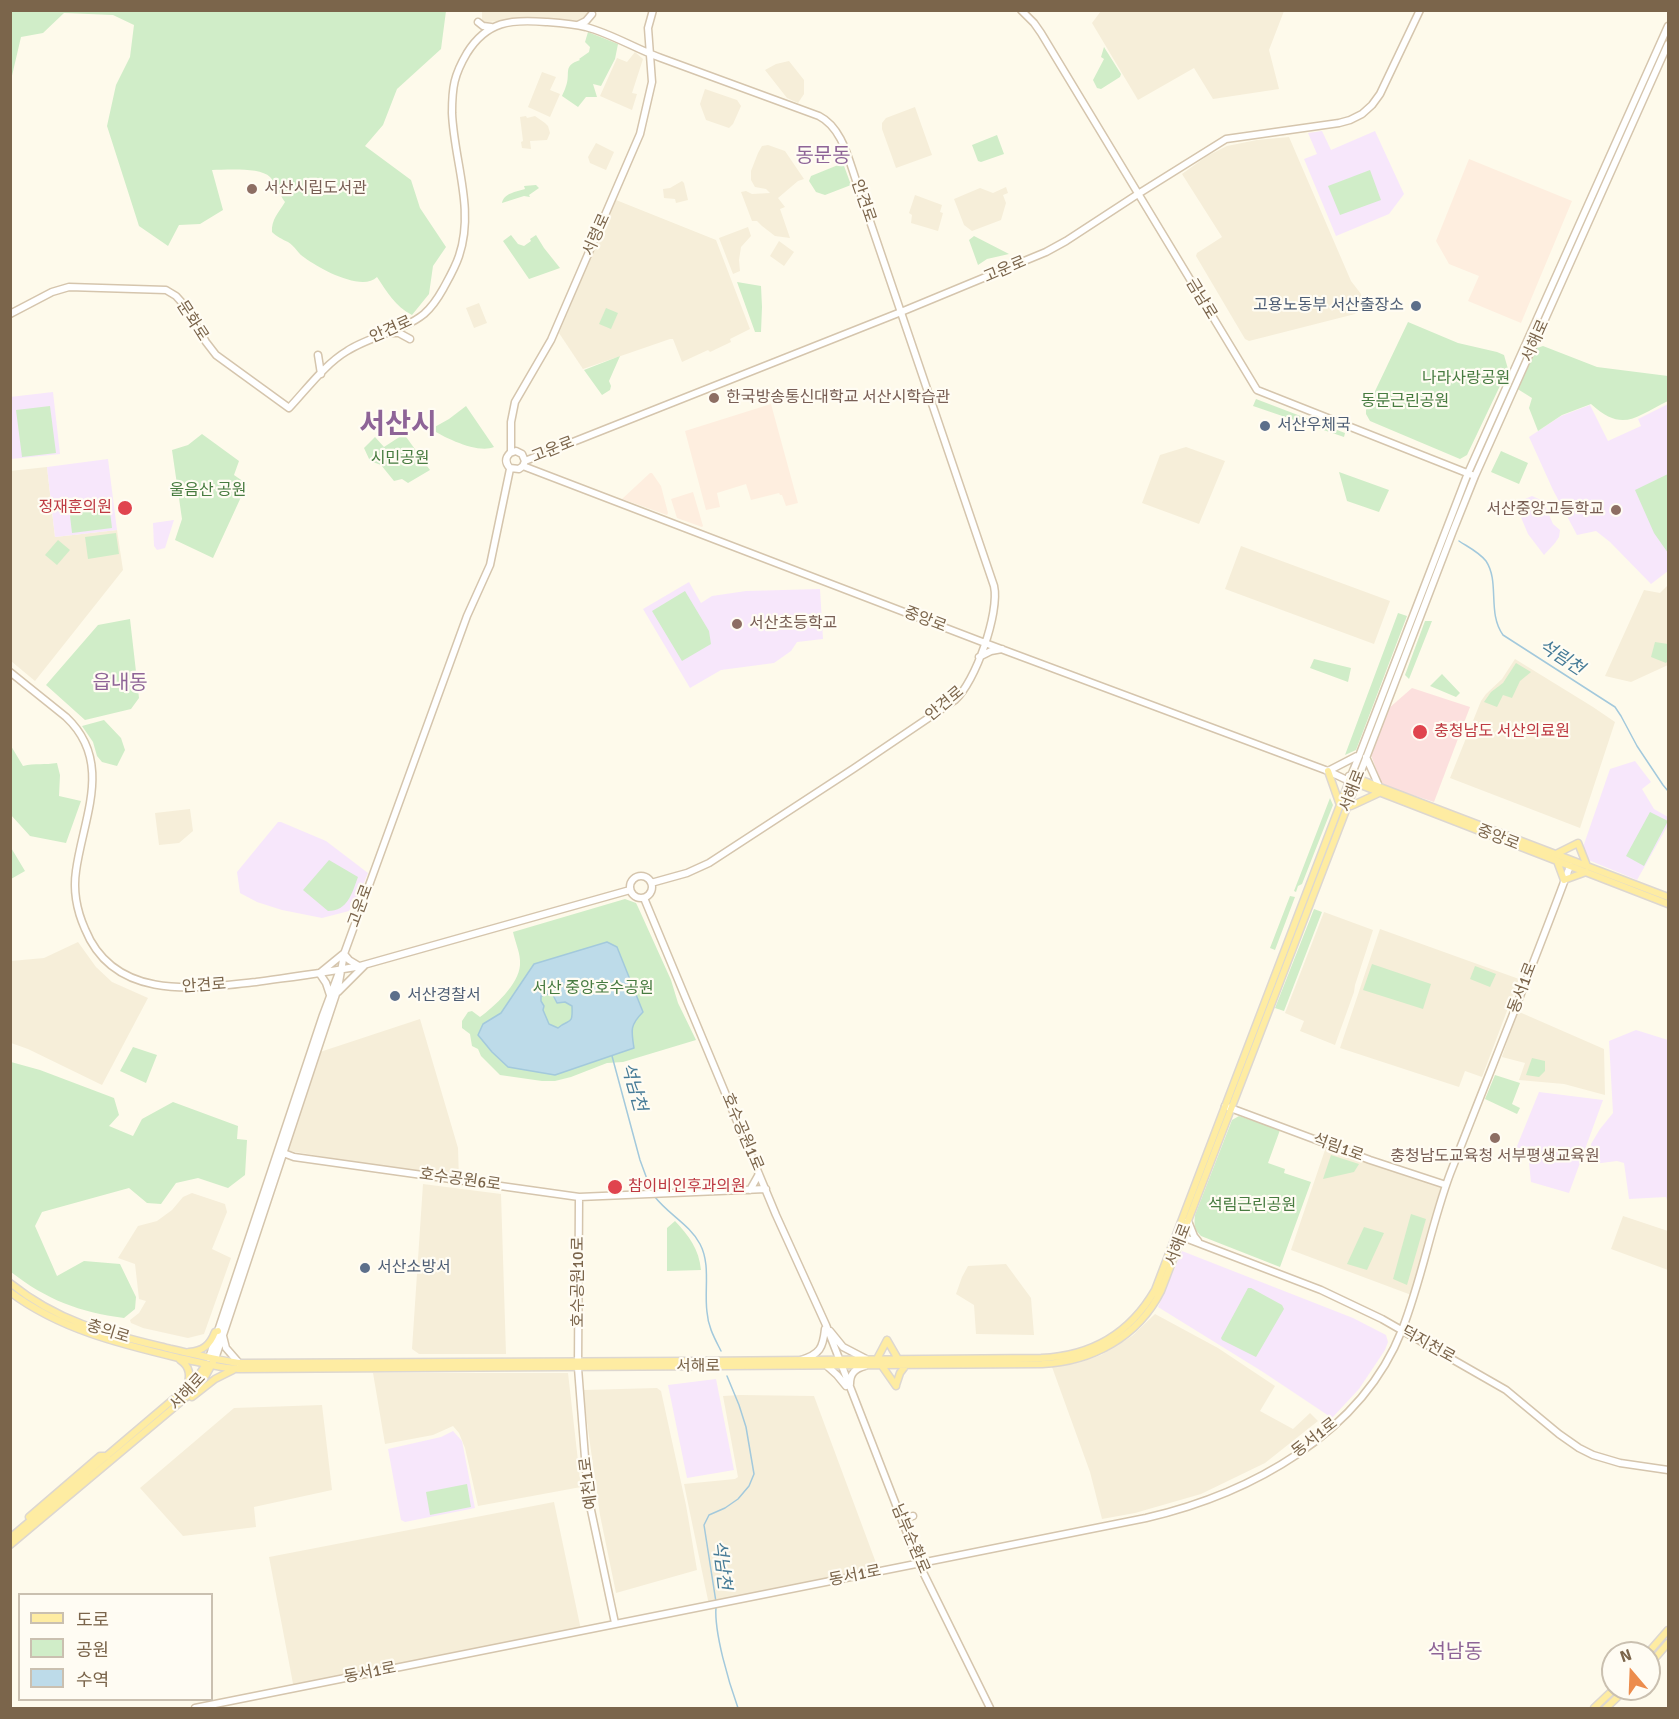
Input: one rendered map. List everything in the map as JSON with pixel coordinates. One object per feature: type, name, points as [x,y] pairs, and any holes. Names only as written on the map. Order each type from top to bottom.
[{"type":"main road","points":[[1328,771],[1340,805]]},
{"type":"main road","name":"중앙로","points":[[1354,780],[1556,858],[1668,897]]},
{"type":"main road","name":"서해로","points":[[578,1365],[797,1360],[867,1363],[882,1366],[1053,1363],[1074,1360],[1102,1350],[1117,1341],[1131,1330],[1153,1305],[1165,1282],[1179,1236],[1188,1221],[1228,1107],[1348,805],[1354,780]]},
{"type":"main road","name":"서해로","points":[[867,1363],[877,1359],[1071,1355],[1094,1347],[1120,1332],[1145,1307],[1159,1282],[1179,1236],[1340,805],[1354,780]]},
{"type":"main road","points":[[1348,805],[1351,806],[1378,789]]},
{"type":"main road","points":[[1578,843],[1587,869],[1564,880],[1556,858],[1578,843]]},
{"type":"main road","name":"중앙로","points":[[1556,858],[1569,866],[1587,869],[1668,904]]},
{"type":"main road","name":"충의로","points":[[10,1283],[38,1304],[81,1324],[169,1352],[210,1362]]},
{"type":"main road","name":"충의로","points":[[10,1292],[36,1310],[66,1325],[133,1347],[184,1352],[210,1362]]},
{"type":"main road","points":[[184,1352],[194,1352],[206,1347],[215,1332],[221,1332]]},
{"type":"main road","points":[[877,1359],[887,1340],[898,1359]]},
{"type":"main road","points":[[169,1352],[188,1368],[188,1391]]},
{"type":"main road","name":"서해로","points":[[10,1545],[172,1410],[210,1362],[239,1366],[827,1366],[840,1363]]},
{"type":"main road","points":[[882,1366],[896,1386],[900,1372],[906,1365]]},
{"type":"main road","points":[[172,1410],[174,1411],[218,1377],[239,1366]]},
{"type":"main road","name":"서해로","points":[[10,1537],[48,1500],[100,1456],[107,1456],[188,1391]]},
{"type":"street","name":"서령로","points":[[511,452],[511,422],[515,402],[551,340],[636,145],[652,82],[648,28],[653,10]]},
{"type":"street","name":"금남로","points":[[1021,10],[1039,30],[1257,390],[1475,476]]},
{"type":"street","name":"고운로","points":[[510,469],[518,470],[524,464],[1046,252],[1226,139],[1339,123],[1361,115],[1380,94],[1420,10]]},
{"type":"street","points":[[575,26],[584,22],[592,14],[595,30]]},
{"type":"street","name":"안견로","points":[[289,408],[346,351],[412,322],[426,312],[457,262],[463,242],[466,216],[453,124],[453,84],[459,67],[475,41],[495,26],[522,21],[595,30],[650,54],[820,117],[830,124],[840,138],[858,186],[994,586],[996,598],[994,609],[969,684],[959,697],[709,863],[687,873],[651,883]]},
{"type":"street","points":[[478,22],[485,26],[495,26]]},
{"type":"street","name":"서해로","points":[[1354,780],[1468,473],[1668,26]]},
{"type":"street","name":"서해로","points":[[1362,757],[1475,476],[1668,44]]},
{"type":"street","name":"문화로","points":[[10,314],[52,292],[69,287],[166,290],[183,303],[216,355],[289,408]]},
{"type":"street","points":[[385,333],[399,333],[410,339]]},
{"type":"street","points":[[318,355],[321,374]]},
{"type":"street","name":"고운로","points":[[210,1362],[339,982],[344,954],[467,616],[490,566],[510,469],[506,460],[511,452],[516,451],[521,453],[524,464]]},
{"type":"street","name":"중앙로","points":[[524,464],[984,643],[1354,780]]},
{"type":"street","points":[[979,657],[1002,649]]},
{"type":"street","name":"안견로","points":[[10,672],[70,721],[81,735],[90,758],[93,785],[76,871],[78,910],[85,931],[103,957],[134,979],[172,988],[320,974],[362,966],[630,890]]},
{"type":"street","points":[[1328,771],[1357,756],[1362,757],[1378,784],[1378,789]]},
{"type":"street","name":"동서1로","points":[[195,1708],[1160,1515],[1191,1506],[1245,1483],[1287,1460],[1332,1427],[1358,1401],[1381,1371],[1401,1330],[1414,1296],[1446,1185],[1569,866]]},
{"type":"street","points":[[645,876],[651,883],[651,892],[644,898],[635,897],[630,890],[631,882],[637,877],[645,876]]},
{"type":"street","name":"호수공원1로","points":[[644,898],[840,1363]]},
{"type":"street","points":[[344,954],[349,960],[362,966],[333,995],[320,974],[344,954]]},
{"type":"street","name":"석림1로","points":[[1228,1107],[1370,1160],[1446,1185]]},
{"type":"street","name":"호수공원6로","points":[[281,1150],[294,1156],[579,1197],[750,1190]]},
{"type":"street","points":[[750,1190],[759,1174]]},
{"type":"street","points":[[750,1190],[766,1189]]},
{"type":"street","name":"호수공원10로","points":[[578,1365],[579,1197]]},
{"type":"street","points":[[1188,1221],[1194,1236],[1201,1243]]},
{"type":"street","name":"덕지천로","points":[[1179,1236],[1321,1290],[1382,1319],[1506,1390],[1579,1448],[1608,1461],[1668,1470]]},
{"type":"street","points":[[797,1360],[821,1349],[826,1326]]},
{"type":"street","points":[[826,1326],[843,1347],[867,1363],[851,1376],[853,1396]]},
{"type":"street","points":[[221,1332],[226,1348],[239,1366]]},
{"type":"street","name":"남부순환로","points":[[840,1363],[919,1563],[990,1708]]},
{"type":"street","name":"예천1로","points":[[578,1365],[588,1496],[615,1623]]},
{"type":"street","points":[[827,1366],[840,1377],[853,1396]]},
{"type":"street","points":[[902,1519],[913,1516]]},
{"type":"shaded area","points":[[482,11],[590,11],[587,18],[577,23],[556,19],[518,18],[482,23]]},
{"type":"shaded area","points":[[1101,11],[1284,11],[1269,50],[1279,89],[1213,99],[1194,68],[1138,100],[1092,23]]},
{"type":"shaded area","points":[[635,52],[643,59],[632,93],[637,94],[632,110],[600,96],[617,58],[627,62]]},
{"type":"shaded area","points":[[789,61],[804,80],[804,94],[798,103],[787,98],[765,70]]},
{"type":"shaded area","points":[[542,72],[556,77],[550,90],[560,94],[550,117],[528,107]]},
{"type":"shaded area","points":[[705,89],[737,100],[741,106],[729,128],[706,120],[700,104]]},
{"type":"shaded area","points":[[915,107],[932,155],[896,168],[882,123],[886,118]]},
{"type":"shaded area","points":[[526,116],[527,118],[535,116],[545,123],[550,133],[547,140],[530,141],[531,149],[522,148],[521,142],[523,141],[520,117]]},
{"type":"shaded area","points":[[1322,131],[1331,150],[1375,131],[1404,194],[1389,214],[1336,236],[1304,159],[1317,154],[1308,133]]},
{"type":"shaded area","points":[[1289,137],[1351,281],[1361,294],[1361,301],[1355,314],[1249,341],[1245,339],[1196,256],[1197,253],[1222,237],[1182,174],[1207,156],[1227,146]]},
{"type":"shaded area","points":[[596,143],[614,152],[606,170],[590,163],[588,157]]},
{"type":"shaded area","points":[[768,145],[785,151],[804,179],[798,181],[778,198],[785,207],[780,209],[790,238],[775,236],[757,221],[752,221],[741,192],[770,193],[766,189],[755,187],[751,180],[751,171],[758,153],[762,146]]},
{"type":"shaded area","points":[[1469,159],[1572,201],[1521,323],[1468,301],[1479,276],[1449,264],[1436,241]]},
{"type":"shaded area","points":[[682,181],[688,200],[676,203],[675,199],[664,198],[663,189]]},
{"type":"shaded area","points":[[1006,187],[1008,193],[1003,195],[1006,203],[1001,220],[972,231],[964,225],[954,199],[980,188],[993,193]]},
{"type":"shaded area","points":[[915,195],[942,205],[940,212],[943,213],[938,231],[911,223],[912,215],[909,213]]},
{"type":"shaded area","points":[[616,200],[716,240],[750,329],[730,339],[731,342],[682,362],[673,339],[670,339],[583,369],[559,333]]},
{"type":"shaded area","points":[[748,227],[751,236],[741,247],[740,271],[733,274],[719,238]]},
{"type":"shaded area","points":[[779,241],[794,252],[784,266],[770,256]]},
{"type":"shaded area","points":[[479,303],[487,323],[474,328],[466,308]]},
{"type":"shaded area","points":[[53,392],[60,454],[11,459],[10,397]]},
{"type":"shaded area","points":[[771,404],[798,503],[786,506],[779,493],[751,500],[746,484],[717,493],[720,507],[706,510],[685,431]]},
{"type":"shaded area","name":"서산중앙고등학교","points":[[1668,404],[1668,571],[1651,584],[1596,531],[1577,535],[1529,437],[1561,416],[1590,405],[1608,441],[1641,426],[1638,419]]},
{"type":"shaded area","points":[[1186,447],[1225,461],[1199,524],[1142,503],[1160,455]]},
{"type":"shaded area","points":[[108,459],[117,530],[55,537],[47,467]]},
{"type":"shaded area","points":[[47,467],[55,537],[117,530],[123,570],[35,681],[11,661],[10,471]]},
{"type":"shaded area","points":[[650,473],[661,486],[667,515],[622,499]]},
{"type":"shaded area","points":[[693,492],[702,527],[677,518],[671,499]]},
{"type":"shaded area","name":"서산중앙고등학교","points":[[1532,496],[1543,501],[1553,524],[1560,530],[1559,537],[1544,555],[1528,534],[1515,503]]},
{"type":"shaded area","points":[[174,520],[165,548],[157,550],[154,546],[153,523]]},
{"type":"shaded area","points":[[1241,546],[1390,601],[1374,644],[1225,589]]},
{"type":"shaded area","name":"서산초등학교","points":[[689,582],[701,603],[712,596],[746,591],[820,589],[823,639],[797,642],[791,651],[774,663],[721,670],[690,688],[643,609]]},
{"type":"shaded area","points":[[1668,585],[1668,665],[1631,682],[1605,676],[1644,590],[1660,593]]},
{"type":"shaded area","points":[[1515,659],[1615,722],[1580,828],[1450,778],[1481,701],[1502,679]]},
{"type":"shaded area","name":"충청남도 서산의료원","points":[[1412,688],[1470,707],[1434,802],[1382,785],[1371,755],[1388,709]]},
{"type":"shaded area","points":[[1635,761],[1651,782],[1642,789],[1654,809],[1668,817],[1668,825],[1637,880],[1586,859],[1582,850],[1610,769]]},
{"type":"shaded area","points":[[190,809],[193,831],[179,843],[159,845],[155,813]]},
{"type":"shaded area","points":[[278,822],[326,841],[368,873],[349,911],[322,918],[282,910],[257,902],[240,893],[237,872]]},
{"type":"shaded area","points":[[1324,912],[1373,930],[1335,1045],[1300,1031],[1304,1021],[1285,1013]]},
{"type":"shaded area","points":[[1380,929],[1519,979],[1482,1077],[1465,1071],[1459,1087],[1340,1048]]},
{"type":"shaded area","points":[[78,942],[96,967],[112,982],[148,998],[102,1085],[11,1043],[11,961],[44,958]]},
{"type":"shaded area","points":[[1517,1011],[1604,1049],[1605,1095],[1564,1084],[1519,1080],[1525,1063],[1502,1057]]},
{"type":"shaded area","points":[[420,1019],[458,1148],[459,1180],[284,1150],[317,1053]]},
{"type":"shaded area","points":[[1636,1030],[1668,1040],[1668,1203],[1666,1197],[1629,1199],[1624,1163],[1617,1161],[1593,1164],[1591,1144],[1613,1113],[1609,1041]]},
{"type":"shaded area","points":[[1539,1092],[1603,1100],[1569,1193],[1531,1182],[1529,1163],[1531,1157],[1515,1151]]},
{"type":"shaded area","points":[[1327,1144],[1446,1185],[1414,1296],[1291,1250]]},
{"type":"shaded area","points":[[423,1184],[501,1194],[506,1354],[419,1354],[412,1349]]},
{"type":"shaded area","points":[[192,1193],[225,1204],[227,1212],[212,1249],[231,1258],[204,1334],[188,1338],[131,1323],[130,1320],[139,1313],[146,1301],[139,1299],[135,1264],[118,1258],[138,1226],[157,1221],[172,1210],[183,1197]]},
{"type":"shaded area","points":[[1623,1216],[1668,1231],[1668,1270],[1611,1249]]},
{"type":"shaded area","points":[[1182,1251],[1353,1318],[1386,1335],[1388,1342],[1385,1350],[1359,1389],[1332,1418],[1158,1307]]},
{"type":"shaded area","points":[[1006,1264],[1031,1298],[1034,1335],[976,1334],[974,1305],[956,1294],[968,1266]]},
{"type":"shaded area","points":[[1155,1314],[1218,1348],[1275,1386],[1260,1411],[1293,1429],[1310,1413],[1318,1421],[1265,1463],[1201,1494],[1135,1513],[1102,1519],[1090,1472],[1052,1367],[1081,1362],[1101,1355],[1132,1336]]},
{"type":"shaded area","points":[[373,1373],[568,1373],[581,1487],[478,1506],[465,1448],[459,1433],[453,1426],[433,1435],[385,1444]]},
{"type":"shaded area","points":[[716,1379],[734,1470],[687,1478],[668,1385]]},
{"type":"shaded area","points":[[657,1388],[661,1391],[686,1505],[697,1570],[616,1593],[600,1515],[584,1390]]},
{"type":"shaded area","points":[[723,1396],[814,1396],[879,1571],[709,1605],[684,1484],[738,1477]]},
{"type":"shaded area","points":[[322,1405],[332,1490],[254,1507],[256,1527],[183,1536],[140,1488],[234,1408]]},
{"type":"shaded area","points":[[453,1431],[462,1441],[475,1508],[405,1522],[401,1520],[388,1449],[441,1437]]},
{"type":"shaded area","points":[[554,1502],[581,1630],[294,1689],[269,1557]]},
{"type":"green space","points":[[11,10],[446,11],[441,49],[397,89],[383,125],[365,146],[411,180],[420,208],[446,247],[433,266],[429,294],[412,315],[396,303],[377,277],[362,282],[352,280],[330,273],[312,263],[272,232],[274,220],[285,202],[270,177],[259,172],[212,170],[223,210],[200,224],[179,225],[168,246],[139,226],[107,126],[116,85],[130,57],[134,25],[113,15],[64,13],[43,33],[21,37],[11,80]]},
{"type":"green space","points":[[588,32],[618,44],[615,59],[601,86],[593,84],[597,97],[586,97],[578,107],[562,96],[569,67],[589,52],[590,47],[585,42]]},
{"type":"green space","points":[[1104,47],[1121,74],[1101,89],[1097,88],[1093,80],[1104,59],[1101,57]]},
{"type":"green space","points":[[997,135],[1004,154],[978,161],[972,145]]},
{"type":"green space","points":[[843,163],[851,185],[825,195],[816,192],[809,181],[811,176]]},
{"type":"green space","points":[[1370,170],[1381,200],[1340,215],[1328,186]]},
{"type":"green space","points":[[536,185],[539,188],[529,195],[530,197],[524,196],[502,203],[508,195],[525,189],[524,186]]},
{"type":"green space","points":[[511,235],[518,244],[524,246],[536,235],[560,268],[529,279],[503,241]]},
{"type":"green space","points":[[974,236],[1009,254],[987,259],[978,265],[969,240]]},
{"type":"green space","points":[[737,282],[761,286],[761,332],[755,332]]},
{"type":"green space","points":[[606,308],[618,313],[611,329],[599,324]]},
{"type":"green space","points":[[1408,322],[1458,343],[1504,355],[1508,369],[1467,455],[1460,459],[1370,421],[1366,414]]},
{"type":"green space","points":[[1543,346],[1597,367],[1668,376],[1668,401],[1638,417],[1621,420],[1602,413],[1591,404],[1562,415],[1538,431],[1529,408],[1532,398],[1516,388],[1534,349]]},
{"type":"green space","points":[[620,356],[609,381],[610,390],[602,395],[584,370]]},
{"type":"green space","points":[[1256,399],[1345,433],[1344,437],[1253,406]]},
{"type":"green space","points":[[50,406],[56,453],[22,457],[16,410]]},
{"type":"green space","points":[[466,406],[494,447],[487,449],[471,447],[431,429]]},
{"type":"green space","name":"울음산 공원","points":[[202,434],[239,461],[234,475],[247,484],[213,558],[175,540],[182,519],[172,450],[188,445]]},
{"type":"green space","name":"시민공원","points":[[404,434],[430,470],[408,483],[402,479],[394,481],[381,465],[370,461],[364,448],[375,437],[384,447]]},
{"type":"green space","points":[[1501,451],[1528,463],[1519,484],[1491,472]]},
{"type":"green space","points":[[1339,472],[1389,490],[1379,512],[1347,501]]},
{"type":"green space","points":[[1668,474],[1668,553],[1654,533],[1635,490]]},
{"type":"green space","points":[[109,503],[112,528],[72,533],[69,507]]},
{"type":"green space","points":[[116,533],[119,554],[88,559],[85,537]]},
{"type":"green space","points":[[58,540],[70,550],[57,565],[45,555]]},
{"type":"green space","points":[[685,591],[709,631],[711,644],[682,661],[652,611]]},
{"type":"green space","points":[[1398,613],[1407,616],[1356,750],[1345,755]]},
{"type":"green space","points":[[130,619],[139,698],[131,709],[85,720],[46,685],[98,625]]},
{"type":"green space","points":[[1425,621],[1432,621],[1409,679],[1405,675]]},
{"type":"green space","points":[[1655,642],[1668,644],[1666,663],[1651,657]]},
{"type":"green space","points":[[1314,659],[1351,668],[1348,682],[1310,668]]},
{"type":"green space","points":[[1516,663],[1531,672],[1520,681],[1512,698],[1503,695],[1497,707],[1484,702],[1491,692],[1503,683]]},
{"type":"green space","points":[[1442,674],[1460,693],[1456,697],[1430,686]]},
{"type":"green space","points":[[104,720],[121,738],[125,750],[117,766],[102,762],[97,756],[93,742],[82,726]]},
{"type":"green space","points":[[11,746],[23,766],[57,763],[60,775],[59,796],[81,801],[66,843],[30,836],[11,815]]},
{"type":"green space","points":[[1330,798],[1333,805],[1302,884],[1298,886],[1296,892],[1294,891]]},
{"type":"green space","points":[[1650,812],[1668,821],[1644,866],[1626,856]]},
{"type":"green space","points":[[10,846],[25,871],[11,879],[10,879]]},
{"type":"green space","points":[[329,860],[358,877],[345,904],[328,911],[303,890]]},
{"type":"green space","points":[[1290,896],[1295,897],[1275,950],[1270,948]]},
{"type":"green space","name":"서산 중앙호수공원","points":[[625,899],[636,903],[696,1040],[623,1062],[607,1063],[555,1081],[500,1075],[481,1056],[478,1049],[472,1046],[470,1034],[462,1028],[462,1021],[468,1012],[472,1011],[480,1017],[486,1013],[511,987],[520,965],[513,932]]},
{"type":"green space","points":[[1314,909],[1322,912],[1284,1011],[1275,1008]]},
{"type":"green space","points":[[1372,964],[1431,984],[1423,1009],[1363,990]]},
{"type":"green space","points":[[1475,966],[1496,974],[1490,987],[1470,979]]},
{"type":"green space","points":[[133,1047],[157,1055],[146,1083],[120,1071]]},
{"type":"green space","points":[[1532,1058],[1545,1061],[1545,1071],[1539,1077],[1526,1075]]},
{"type":"green space","points":[[11,1062],[40,1070],[114,1098],[119,1115],[109,1126],[133,1136],[142,1119],[173,1102],[238,1126],[237,1139],[247,1140],[245,1175],[228,1188],[198,1178],[176,1183],[161,1204],[147,1203],[129,1188],[42,1212],[35,1226],[57,1276],[84,1261],[120,1264],[136,1297],[135,1309],[124,1318],[92,1312],[64,1303],[24,1282],[11,1272]]},
{"type":"green space","points":[[1495,1075],[1520,1083],[1512,1104],[1520,1108],[1517,1114],[1485,1099]]},
{"type":"green space","name":"석림근린공원","points":[[1239,1116],[1280,1130],[1268,1163],[1285,1169],[1284,1173],[1311,1182],[1280,1267],[1201,1236],[1195,1227],[1195,1215],[1232,1120]]},
{"type":"green space","points":[[1331,1155],[1359,1164],[1354,1172],[1323,1179]]},
{"type":"green space","points":[[1411,1214],[1426,1219],[1407,1285],[1393,1279]]},
{"type":"green space","points":[[675,1221],[692,1243],[701,1270],[667,1271],[667,1228]]},
{"type":"green space","points":[[1364,1227],[1384,1233],[1367,1270],[1347,1264]]},
{"type":"green space","points":[[1248,1288],[1282,1305],[1284,1309],[1256,1357],[1221,1338]]},
{"type":"green space","points":[[467,1484],[471,1507],[430,1515],[426,1492]]},
{"type":"water","points":[[607,942],[617,947],[643,1012],[632,1028],[634,1048],[555,1075],[508,1067],[478,1035],[483,1024],[501,1013],[534,964]],"holes":[[[552,993],[557,1003],[565,1002],[572,1006],[571,1020],[558,1028],[549,1024],[543,1010],[541,996]]]},
{"type":"waterway","name":"석림천","points":[[1459,541],[1480,555],[1490,569],[1494,607],[1498,626],[1503,635],[1615,707],[1637,746],[1668,791]]},
{"type":"waterway","name":"석남천","points":[[612,1056],[640,1160],[651,1190]]},
{"type":"waterway","name":"석남천","points":[[655,1197],[691,1231],[700,1244],[706,1269],[708,1317],[712,1333],[721,1351]]},
{"type":"waterway","name":"석남천","points":[[716,1602],[704,1525],[709,1515],[738,1499],[749,1486],[754,1474],[746,1427],[727,1376]]},
{"type":"waterway","name":"석남천","points":[[716,1607],[720,1644],[738,1708]]},
{"type":"place","name":"서산시립도서관","points":[[252,189]]},
{"type":"place","name":"고용노동부 서산출장소","points":[[1416,306]]},
{"type":"place","name":"한국방송통신대학교 서산시학습관","points":[[714,398]]},
{"type":"place","name":"서산우체국","points":[[1265,426]]},
{"type":"place","name":"정재훈의원","points":[[125,508]]},
{"type":"place","name":"서산중앙고등학교","points":[[1616,510]]},
{"type":"place","name":"서산초등학교","points":[[737,624]]},
{"type":"place","name":"충청남도 서산의료원","points":[[1420,732]]},
{"type":"place","name":"서산경찰서","points":[[395,996]]},
{"type":"place","name":"충청남도교육청 서부평생교육원","points":[[1495,1138]]},
{"type":"place","name":"참이비인후과의원","points":[[615,1187]]},
{"type":"place","name":"서산소방서","points":[[365,1268]]},
{"type":"district","name":"동문동","points":[[823,157]]},
{"type":"district","name":"서산시","points":[[398,426]]},
{"type":"district","name":"읍내동","points":[[120,684]]},
{"type":"district","name":"석남동","points":[[1455,1653]]},
{"type":"park label","name":"나라사랑공원","points":[[1466,379]]},
{"type":"park label","name":"동문근린공원","points":[[1405,402]]}]
